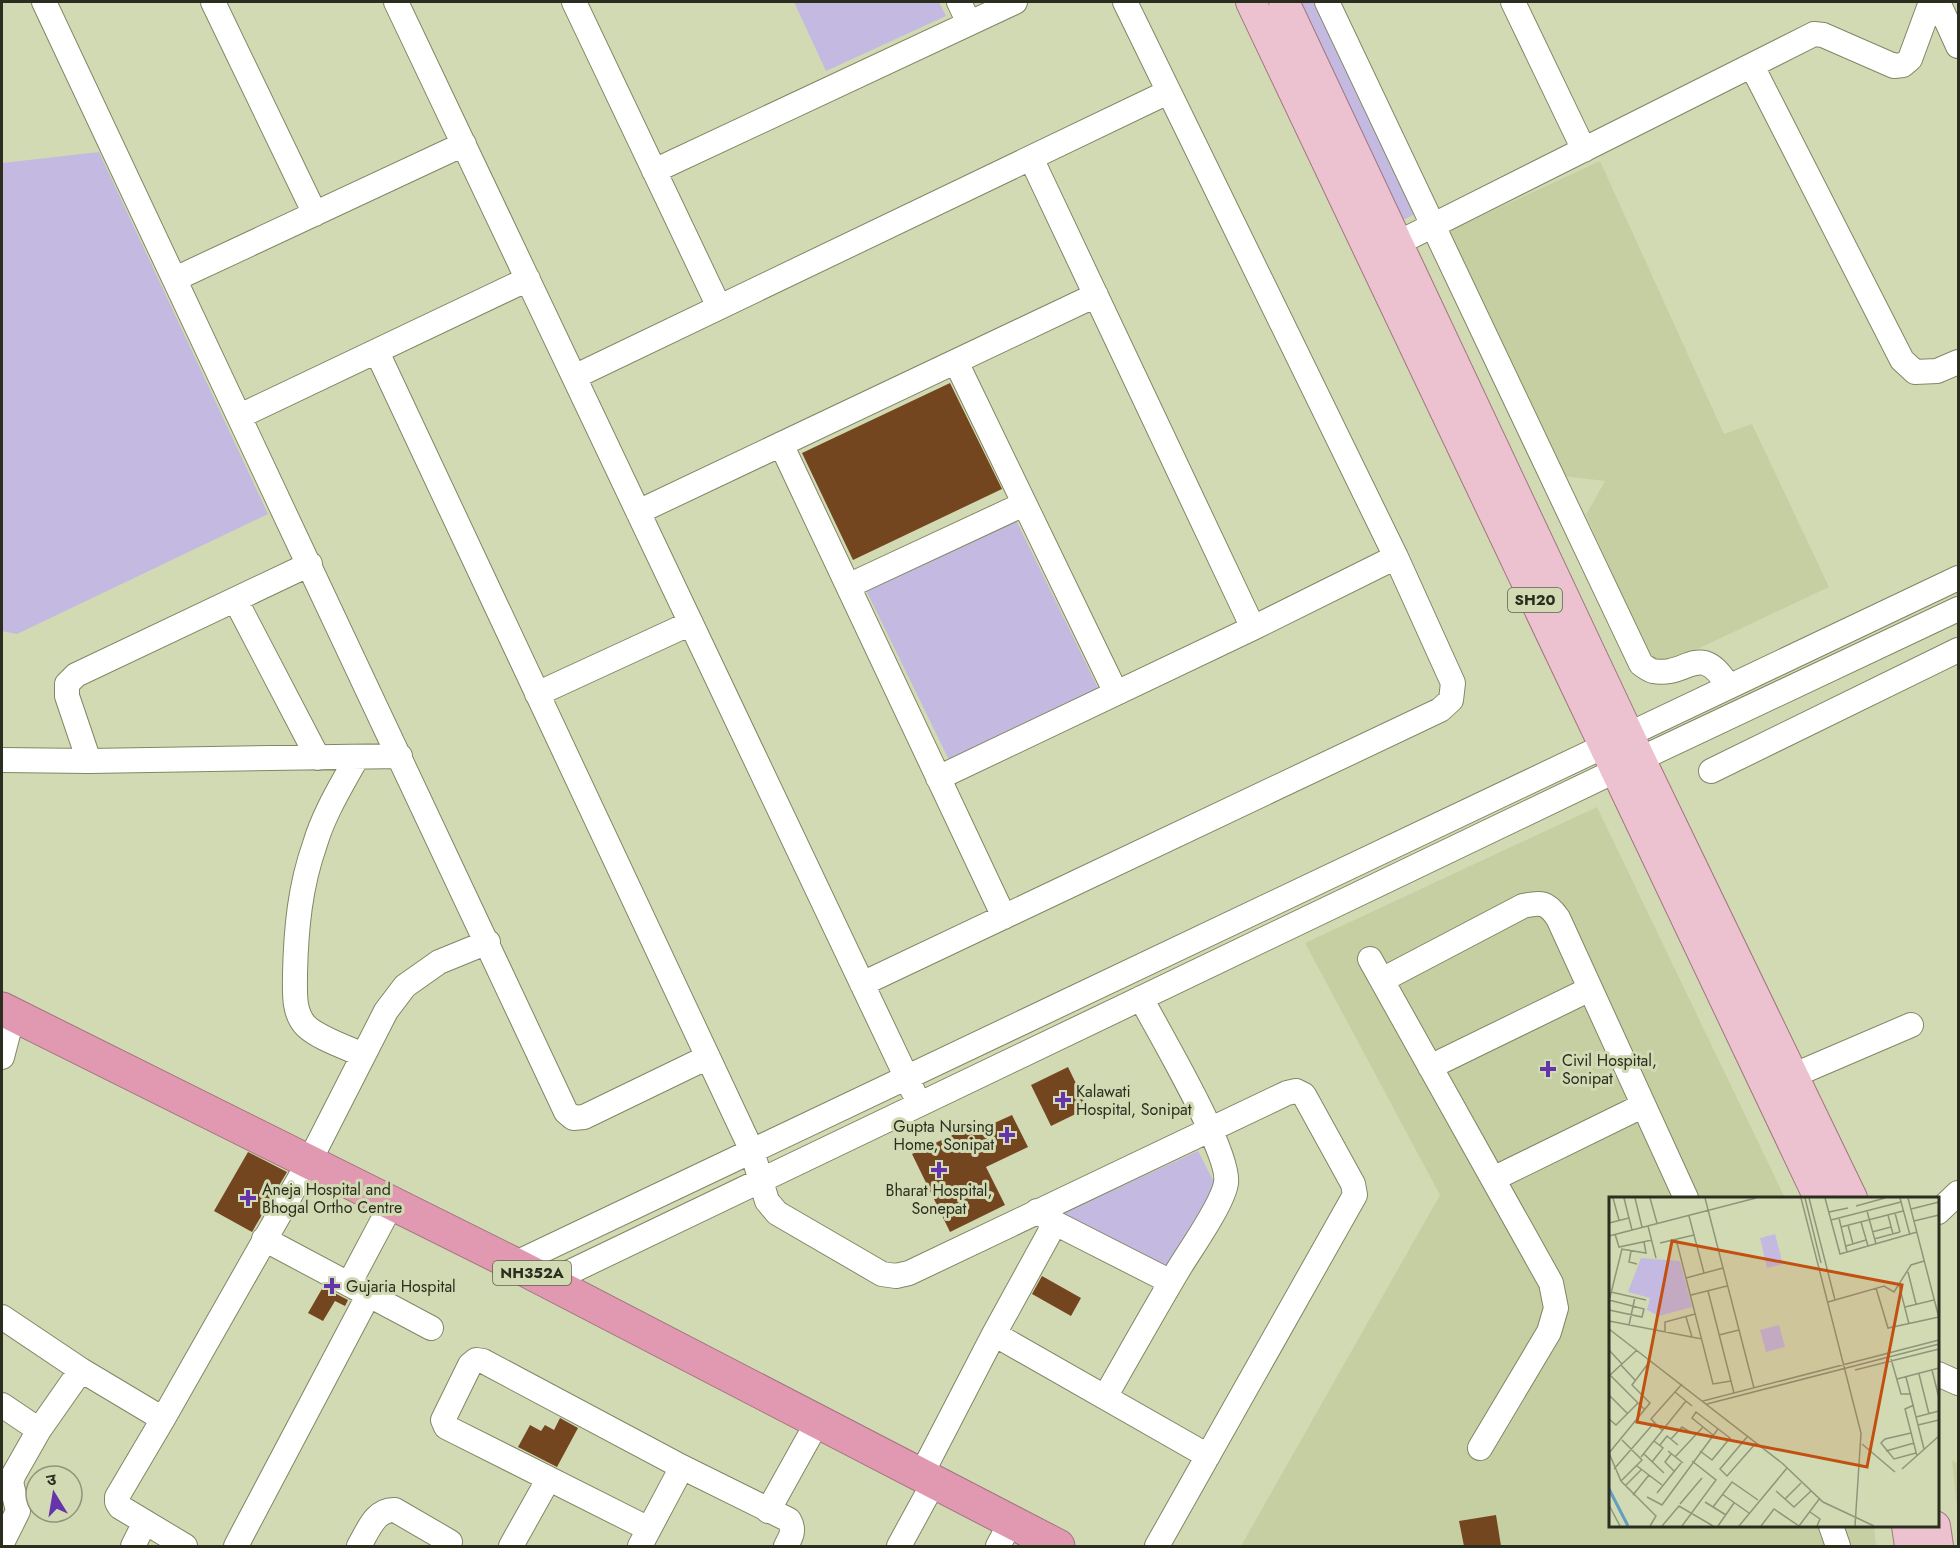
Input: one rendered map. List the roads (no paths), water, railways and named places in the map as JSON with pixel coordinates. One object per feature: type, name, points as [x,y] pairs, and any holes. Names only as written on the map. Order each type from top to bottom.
[{"type":"highway","name":"NH352A","points":[[7,1012],[514,1264],[818,1421],[928,1479],[1005,1534],[1058,1546]]},
{"type":"main road","name":"SH20","points":[[1251,2],[1384,250],[1622,752],[1819,1197]]},
{"type":"main road","name":"SH20","points":[[1284,2],[1384,250]]},
{"type":"main road","name":"SH20","points":[[1622,752],[1792,1076],[1852,1197]]},
{"type":"main road","points":[[1907,1527],[1910,1546]]},
{"type":"main road","points":[[1935,1527],[1938,1546]]},
{"type":"street","points":[[44,2],[566,1112],[573,1118],[584,1117],[708,1057]]},
{"type":"street","points":[[213,2],[315,214]]},
{"type":"street","points":[[396,2],[919,1104]]},
{"type":"street","points":[[574,2],[719,307]]},
{"type":"street","points":[[654,171],[964,12],[1015,2]]},
{"type":"street","points":[[862,984],[1440,710],[1451,700],[1453,683],[1396,557],[1125,2]]},
{"type":"street","points":[[1327,2],[1641,664],[1653,671],[1670,670],[1696,662],[1711,665],[1728,687]]},
{"type":"street","points":[[1384,250],[1814,34],[1823,35],[1894,66],[1903,65],[1910,59],[1931,2]]},
{"type":"street","points":[[1938,2],[1959,46]]},
{"type":"street","points":[[1519,3],[1584,150]]},
{"type":"street","points":[[1752,66],[1902,360],[1916,372],[1937,371],[1959,362]]},
{"type":"street","points":[[574,376],[1168,92]]},
{"type":"street","points":[[175,279],[464,144]]},
{"type":"street","points":[[1031,158],[1253,628]]},
{"type":"street","points":[[240,416],[528,279]]},
{"type":"street","points":[[638,512],[1096,295]]},
{"type":"street","points":[[377,352],[752,1151],[767,1201],[777,1213],[882,1274],[896,1276],[909,1273],[1046,1217],[1211,1130],[1287,1093],[1296,1091],[1304,1095],[1353,1184],[1355,1195],[1157,1546]]},
{"type":"street","points":[[956,362],[1116,693]]},
{"type":"street","points":[[781,444],[1004,917]]},
{"type":"street","points":[[848,586],[1024,504]]},
{"type":"street","points":[[938,778],[1396,557]]},
{"type":"street","points":[[89,761],[67,696],[67,684],[76,675],[310,564]]},
{"type":"street","points":[[549,1282],[1141,998],[1622,752],[1728,687],[1959,578]]},
{"type":"street","points":[[236,601],[318,758]]},
{"type":"street","points":[[514,1264],[906,1077],[1622,752],[1959,609]]},
{"type":"street","points":[[537,694],[691,623]]},
{"type":"street","points":[[1711,771],[1959,650]]},
{"type":"street","points":[[2,760],[89,761],[400,756]]},
{"type":"street","points":[[357,757],[332,803],[315,842],[301,892],[296,943],[295,998],[298,1015],[307,1027],[363,1055]]},
{"type":"street","points":[[1382,980],[1523,906],[1538,903],[1550,908],[1558,918],[1686,1197]]},
{"type":"street","points":[[185,1546],[120,1507],[117,1497],[309,1162],[386,1011],[405,986],[439,962],[488,942]]},
{"type":"street","points":[[1370,959],[1551,1283],[1556,1308],[1549,1332],[1480,1449]]},
{"type":"street","points":[[1430,1067],[1590,989]]},
{"type":"street","points":[[1106,1397],[1221,1199],[1227,1182],[1224,1165],[1211,1130],[1141,998]]},
{"type":"street","points":[[2,1057],[7,1012]]},
{"type":"street","points":[[1792,1076],[1911,1025]]},
{"type":"street","points":[[1493,1179],[1642,1106]]},
{"type":"street","points":[[236,1546],[359,1289],[392,1203]]},
{"type":"street","points":[[1046,1217],[1171,1282]]},
{"type":"street","points":[[899,1546],[1046,1217]]},
{"type":"street","points":[[264,1239],[431,1328]]},
{"type":"street","points":[[2,1317],[81,1370],[163,1419]]},
{"type":"street","points":[[994,1334],[1208,1456]]},
{"type":"street","points":[[682,1467],[644,1538],[548,1480],[446,1427],[443,1420],[471,1365],[476,1360],[483,1360],[682,1467],[789,1520],[793,1526],[793,1533],[786,1546]]},
{"type":"street","points":[[2,1543],[18,1511],[11,1482],[14,1473],[39,1430],[81,1370]]},
{"type":"street","points":[[1939,1374],[1959,1383]]},
{"type":"street","points":[[2,1405],[39,1430]]},
{"type":"street","points":[[768,1511],[818,1421]]},
{"type":"street","points":[[511,1546],[548,1480]]},
{"type":"street","points":[[358,1546],[379,1514],[386,1510],[395,1510],[450,1542]]},
{"type":"street","points":[[133,1546],[145,1522]]},
{"type":"street","points":[[1831,1527],[1838,1546]]},
{"type":"place","name":"Civil Hospital, Sonipat","points":[[1548,1069]]},
{"type":"place","name":"Kalawati Hospital, Sonipat","points":[[1063,1100]]},
{"type":"place","name":"Gupta Nursing Home, Sonipat","points":[[1007,1135]]},
{"type":"place","name":"Bharat Hospital, Sonepat","points":[[939,1170]]},
{"type":"place","name":"Aneja Hospital and Bhogal Ortho Centre","points":[[248,1198]]},
{"type":"place","name":"Gujaria Hospital","points":[[332,1286]]}]
